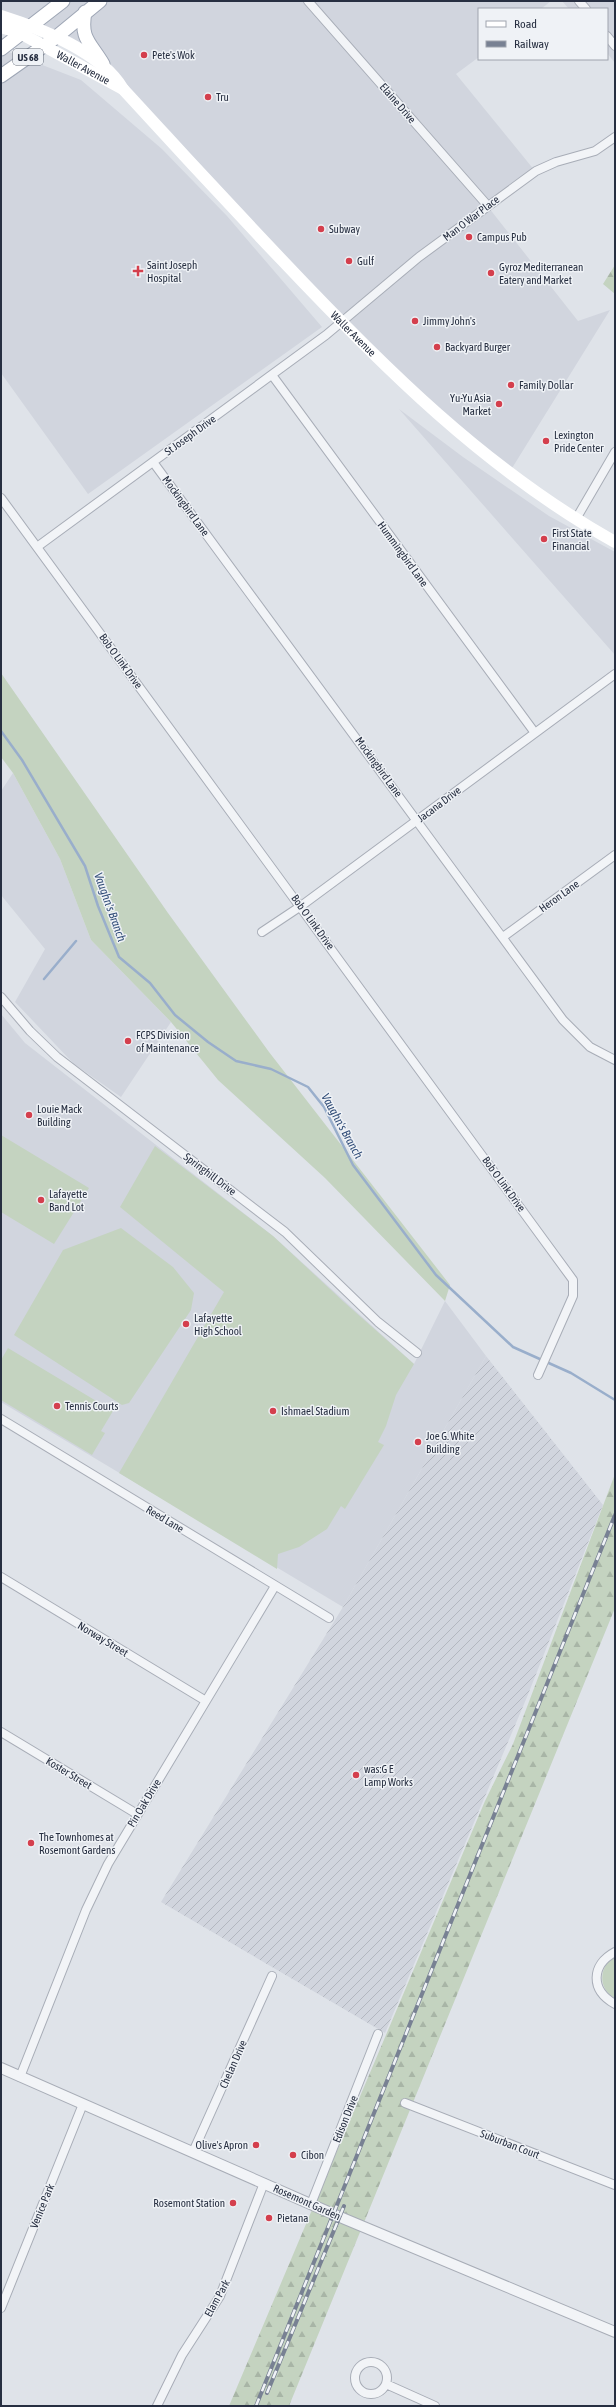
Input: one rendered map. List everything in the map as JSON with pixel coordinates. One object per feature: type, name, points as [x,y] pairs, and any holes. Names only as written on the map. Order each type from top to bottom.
[{"type":"main road","name":"US 68","points":[[1,49],[63,1]]},
{"type":"main road","name":"US 68","points":[[1,76],[50,42],[100,1]]},
{"type":"main road","points":[[85,12],[82,27],[85,37],[103,64]]},
{"type":"main road","points":[[1,16],[50,42]]},
{"type":"main road","points":[[1,27],[25,29]]},
{"type":"main road","name":"Waller Avenue","points":[[50,42],[103,64],[115,76],[123,89],[341,322],[405,386],[462,436],[504,468],[576,518],[615,542]]},
{"type":"main road","name":"Waller Avenue","points":[[50,42],[100,78],[123,89]]},
{"type":"street","name":"Elaine Drive","points":[[308,1],[488,206]]},
{"type":"street","points":[[608,37],[615,46]]},
{"type":"street","name":"Man O War Place","points":[[341,322],[419,257],[546,165],[595,152],[615,137]]},
{"type":"street","name":"St Joseph Drive","points":[[38,547],[272,375],[341,322]]},
{"type":"street","name":"Hummingbird Lane","points":[[272,375],[534,733]]},
{"type":"street","points":[[576,518],[615,452]]},
{"type":"street","name":"Mockingbird Lane","points":[[153,462],[572,1030],[590,1047],[615,1060]]},
{"type":"street","name":"Bob O Link Drive","points":[[1,498],[301,906],[573,1280],[573,1296],[538,1375]]},
{"type":"street","name":"Jacana Drive","points":[[262,932],[301,906],[615,674]]},
{"type":"street","name":"Heron Lane","points":[[503,937],[615,855]]},
{"type":"street","name":"Springhill Drive","points":[[1,998],[30,1031],[57,1057],[285,1232],[378,1322],[416,1353]]},
{"type":"street","name":"Reed Lane","points":[[1,1419],[329,1618]]},
{"type":"street","name":"Norway Street","points":[[1,1577],[206,1702]]},
{"type":"street","name":"Pin Oak Drive","points":[[20,2077],[94,1891],[137,1814],[275,1586]]},
{"type":"street","name":"Koster Street","points":[[1,1732],[137,1814]]},
{"type":"street","points":[[615,1952],[605,1957],[599,1967],[596,1978],[599,1989],[606,1999],[615,2004]]},
{"type":"street","name":"Chelan Drive","points":[[193,2152],[272,1976]]},
{"type":"street","name":"Edison Drive","points":[[311,2204],[378,2034]]},
{"type":"street","name":"Rosemont Garden","points":[[1,2068],[311,2204],[615,2332]]},
{"type":"street","name":"Suburban Court","points":[[405,2103],[615,2185]]},
{"type":"street","name":"Venice Park","points":[[1,2308],[83,2104]]},
{"type":"street","name":"Elam Park","points":[[157,2406],[182,2355],[220,2296],[264,2183]]},
{"type":"street","points":[[376,2363],[384,2369],[386,2384],[378,2392],[368,2394],[358,2389],[355,2384],[355,2373],[361,2365],[376,2363]]},
{"type":"street","points":[[386,2384],[435,2406]]},
{"type":"shaded area","points":[[1,1],[551,1],[542,8],[478,8],[478,58],[456,74],[535,171],[489,208],[578,321],[610,310],[509,473],[341,322],[170,131],[72,42],[1,12]]},
{"type":"shaded area","points":[[562,1],[615,1],[615,63],[608,54],[608,8],[568,8]]},
{"type":"shaded area","name":"Saint Joseph Hospital","points":[[1,49],[81,80],[162,149],[227,216],[322,327],[88,494],[1,373]]},
{"type":"shaded area","points":[[399,409],[463,457],[549,516],[615,552],[615,655]]},
{"type":"shaded area","points":[[13,773],[60,859],[91,940],[171,1022],[121,1097],[74,1064],[15,1002],[45,949],[1,895],[1,791]]},
{"type":"shaded area","name":"Lafayette High School","points":[[1,1014],[25,1043],[273,1236],[414,1364],[445,1301],[486,1356],[343,1607],[1,1402]]},
{"type":"shaded area","points":[[486,1356],[603,1505],[527,1697],[385,2033],[161,1902],[343,1607]]},
{"type":"green space","points":[[615,265],[615,294],[603,284]]},
{"type":"green space","points":[[1,673],[168,913],[269,1052],[450,1285],[445,1301],[325,1178],[218,1080],[171,1022],[91,940],[60,859],[13,773],[1,757]]},
{"type":"green space","name":"Lafayette Band Lot","points":[[1,1135],[89,1188],[54,1244],[1,1212]]},
{"type":"green space","name":"Ishmael Stadium","points":[[155,1146],[273,1236],[414,1364],[396,1395],[386,1426],[378,1442],[384,1445],[345,1509],[341,1506],[327,1529],[299,1547],[278,1554],[277,1569],[119,1473],[224,1292],[120,1207]]},
{"type":"green space","points":[[121,1228],[173,1267],[194,1293],[191,1310],[129,1403],[122,1405],[14,1335],[63,1250]]},
{"type":"green space","name":"Tennis Courts","points":[[8,1348],[113,1411],[101,1431],[105,1433],[92,1455],[1,1400],[1,1360]]},
{"type":"green space","points":[[615,1474],[615,1608],[289,2406],[229,2406],[485,1801],[513,1744]]},
{"type":"green space","points":[[615,1956],[615,1998],[605,1989],[602,1977],[606,1966]]},
{"type":"waterway","name":"Vaughn's Branch","points":[[1,731],[22,760],[85,866],[98,906],[119,957],[150,983],[175,1015],[208,1042],[236,1061],[271,1069],[308,1087],[324,1107],[353,1165],[436,1275],[513,1347],[571,1373],[615,1400]]},
{"type":"waterway","points":[[44,979],[76,941]]},
{"type":"railway","points":[[256,2406],[615,1515]]},
{"type":"railway","points":[[267,2393],[344,2206]]},
{"type":"place","name":"Pete's Wok","points":[[144,55]]},
{"type":"place","name":"Tru","points":[[208,97]]},
{"type":"place","name":"Subway","points":[[321,229]]},
{"type":"place","name":"Campus Pub","points":[[469,237]]},
{"type":"place","name":"Gulf","points":[[349,261]]},
{"type":"place","name":"Saint Joseph Hospital","points":[[138,271]]},
{"type":"place","name":"Gyroz Mediterranean Eatery and Market","points":[[491,273]]},
{"type":"place","name":"Jimmy John's","points":[[415,321]]},
{"type":"place","name":"Backyard Burger","points":[[437,347]]},
{"type":"place","name":"Family Dollar","points":[[511,385]]},
{"type":"place","name":"Yu-Yu Asia Market","points":[[499,404]]},
{"type":"place","name":"Lexington Pride Center","points":[[546,441]]},
{"type":"place","name":"First State Financial","points":[[544,539]]},
{"type":"place","name":"FCPS Division of Maintenance","points":[[128,1041]]},
{"type":"place","name":"Louie Mack Building","points":[[29,1115]]},
{"type":"place","name":"Lafayette Band Lot","points":[[41,1200]]},
{"type":"place","name":"Lafayette High School","points":[[186,1324]]},
{"type":"place","name":"Tennis Courts","points":[[57,1406]]},
{"type":"place","name":"Ishmael Stadium","points":[[273,1411]]},
{"type":"place","name":"Joe G. White Building","points":[[418,1442]]},
{"type":"place","name":"was:G E Lamp Works","points":[[356,1775]]},
{"type":"place","name":"The Townhomes at Rosemont Gardens","points":[[31,1843]]},
{"type":"place","name":"Olive's Apron","points":[[256,2145]]},
{"type":"place","name":"Cibon","points":[[293,2155]]},
{"type":"place","name":"Rosemont Station","points":[[233,2203]]},
{"type":"place","name":"Pietana","points":[[269,2218]]}]
